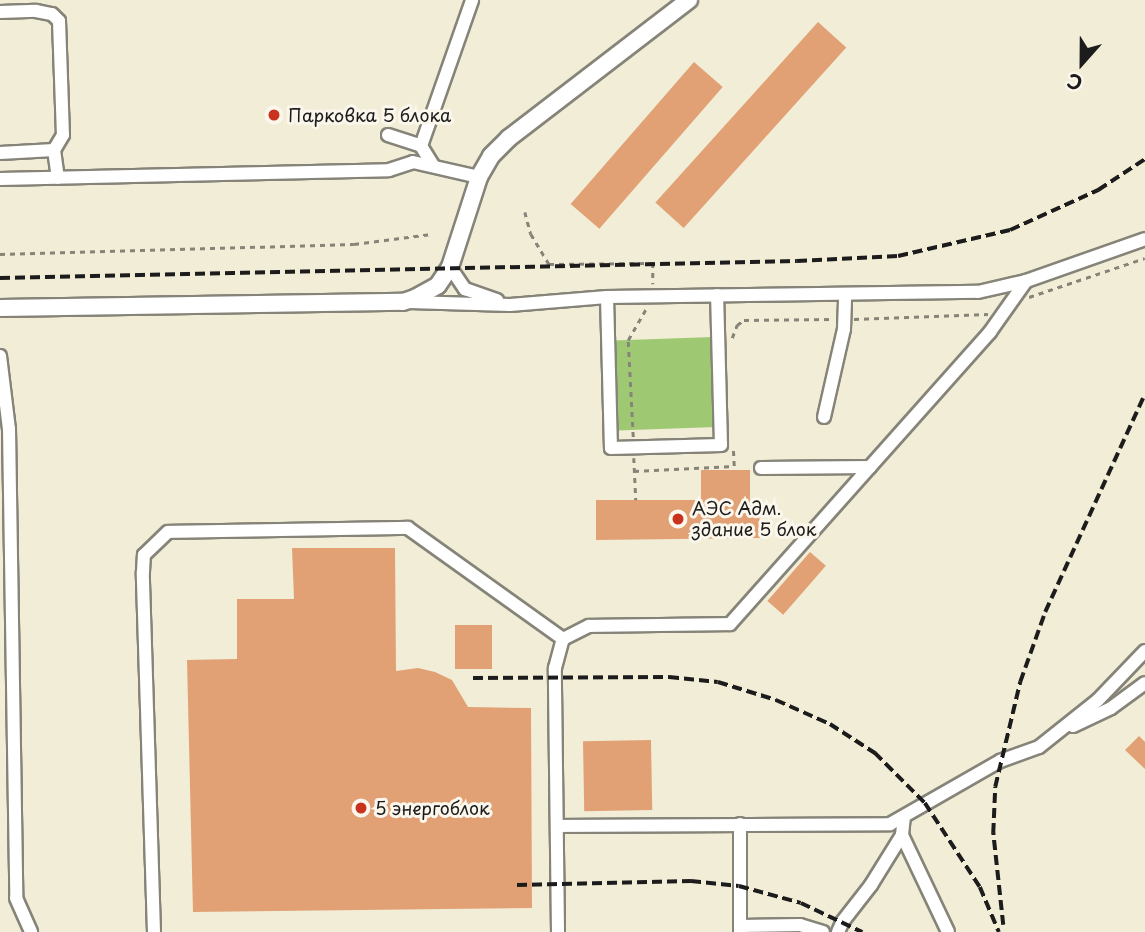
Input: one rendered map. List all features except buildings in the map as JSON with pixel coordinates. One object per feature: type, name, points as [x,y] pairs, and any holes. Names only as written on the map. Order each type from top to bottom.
[{"type":"main road","points":[[0,307],[403,302],[431,290],[450,267],[479,177],[491,156],[509,138],[689,0]]},
{"type":"lane","points":[[421,146],[472,0]]},
{"type":"lane","points":[[0,12],[36,11],[52,14],[59,21],[63,135],[54,150],[58,178]]},
{"type":"lane","points":[[388,135],[421,146],[433,165]]},
{"type":"lane","points":[[0,153],[54,150]]},
{"type":"lane","points":[[0,179],[388,170],[413,162],[479,177]]},
{"type":"lane","points":[[403,302],[510,305],[607,298],[978,292],[1026,281],[1145,239]]},
{"type":"lane","points":[[450,267],[465,289],[510,305]]},
{"type":"lane","points":[[562,639],[589,626],[730,624],[990,332],[1026,281]]},
{"type":"lane","points":[[607,298],[611,448],[721,445],[717,295]]},
{"type":"lane","points":[[824,417],[845,319],[845,295]]},
{"type":"lane","points":[[0,356],[9,429],[16,898],[31,932]]},
{"type":"lane","points":[[761,468],[870,467]]},
{"type":"lane","points":[[154,932],[143,572],[144,555],[168,532],[408,528],[562,639]]},
{"type":"lane","points":[[558,932],[555,668],[562,639]]},
{"type":"lane","points":[[557,826],[890,824],[1000,761],[1039,747],[1098,700],[1145,651]]},
{"type":"lane","points":[[1051,737],[1111,708],[1145,683]]},
{"type":"lane","points":[[838,932],[902,835],[904,817]]},
{"type":"lane","points":[[740,824],[740,929],[800,925],[823,932]]},
{"type":"lane","points":[[902,835],[948,932]]},
{"type":"path","points":[[525,212],[531,233],[549,264],[653,263]]},
{"type":"path","points":[[0,254],[354,244],[431,234]]},
{"type":"path","points":[[732,350],[732,337],[737,325],[744,320],[986,315],[1145,258]]},
{"type":"path","points":[[628,340],[636,500]]},
{"type":"path","points":[[635,471],[734,466],[733,440]]},
{"type":"green space","points":[[713,337],[716,427],[617,430],[614,340]]},
{"type":"railway","points":[[0,278],[797,261],[898,256],[1010,230],[1098,190],[1145,159]]},
{"type":"railway","points":[[1003,925],[993,833],[995,787],[1020,682],[1045,612],[1145,394]]},
{"type":"railway","points":[[473,678],[669,677],[718,682],[776,700],[830,724],[875,753],[925,803],[980,887],[999,932]]},
{"type":"railway","points":[[517,885],[691,881],[739,886],[801,903],[862,932]]},
{"type":"place","name":"Парковка 5 блока","points":[[274,115]]},
{"type":"place","name":"АЭС Адм. здание 5 блок","points":[[678,519]]},
{"type":"place","name":"5 энергоблок","points":[[361,808]]}]
